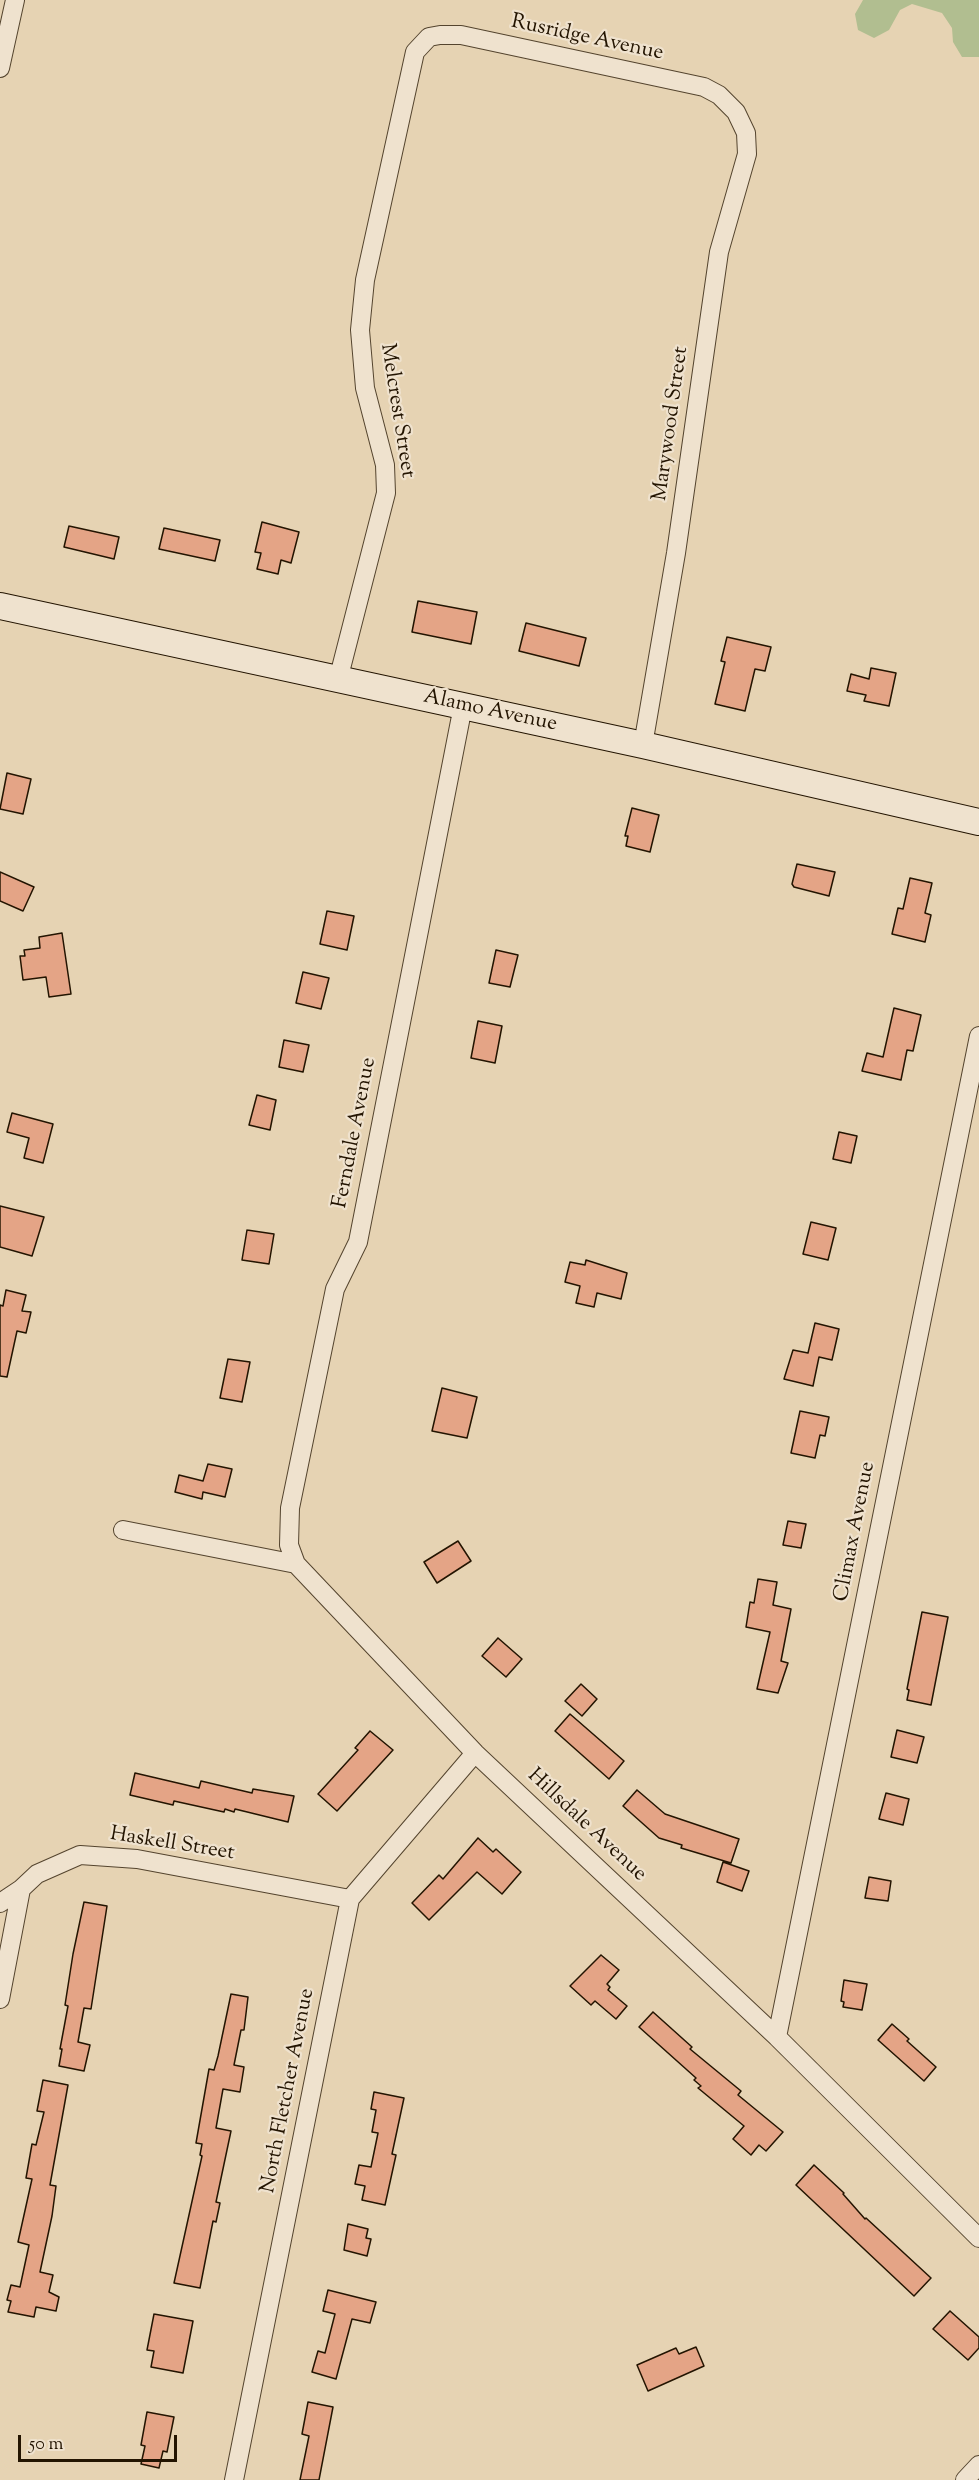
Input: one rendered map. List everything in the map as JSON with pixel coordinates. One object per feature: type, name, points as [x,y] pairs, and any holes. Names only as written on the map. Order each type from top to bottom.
[{"type":"street","points":[[0,68],[15,0]]},
{"type":"street","name":"Rusridge Avenue","points":[[421,44],[429,37],[440,34],[461,35],[704,87],[719,95],[736,112]]},
{"type":"street","name":"Melcrest Street","points":[[338,680],[386,493],[385,465],[365,388],[360,330],[365,280],[411,61],[421,44]]},
{"type":"street","name":"Marywood Street","points":[[643,745],[678,542],[720,252],[747,154],[746,133],[736,112]]},
{"type":"street","name":"Alamo Avenue","points":[[0,606],[643,745],[979,822]]},
{"type":"street","name":"Ferndale Avenue","points":[[296,1564],[289,1545],[290,1508],[335,1289],[358,1242],[464,706]]},
{"type":"street","name":"Climax Avenue","points":[[777,2037],[979,1036]]},
{"type":"street","points":[[123,1530],[296,1564]]},
{"type":"street","name":"Hillsdale Avenue","points":[[296,1564],[475,1753],[777,2037],[979,2238]]},
{"type":"street","name":"North Fletcher Avenue","points":[[234,2480],[350,1899],[475,1753]]},
{"type":"street","name":"Haskell Street","points":[[0,1903],[21,1889],[37,1874],[80,1855],[137,1859],[350,1899]]},
{"type":"street","points":[[0,1999],[21,1889]]},
{"type":"street","points":[[965,2480],[979,2464]]},
{"type":"green space","points":[[863,0],[979,0],[979,57],[962,57],[953,42],[952,28],[942,13],[912,4],[900,10],[889,30],[874,38],[858,30],[855,14]]},
{"type":"building","points":[[262,522],[299,532],[291,563],[281,560],[278,574],[257,569],[261,553],[255,552]]},
{"type":"building","points":[[69,526],[119,537],[114,559],[64,547]]},
{"type":"building","points":[[164,528],[220,540],[215,561],[159,549]]},
{"type":"building","points":[[418,601],[477,612],[471,644],[412,632]]},
{"type":"building","points":[[526,623],[586,638],[579,666],[519,651]]},
{"type":"building","points":[[727,637],[771,647],[765,671],[755,669],[745,711],[715,704],[725,662],[721,661]]},
{"type":"building","points":[[871,668],[896,673],[889,706],[864,701],[866,695],[847,691],[851,674],[869,679]]},
{"type":"building","points":[[7,773],[31,779],[23,814],[0,809]]},
{"type":"building","points":[[632,808],[659,815],[650,852],[626,846],[628,836],[625,836]]},
{"type":"building","points":[[797,864],[835,872],[829,896],[794,887],[792,884]]},
{"type":"building","points":[[0,872],[34,887],[23,911],[0,901]]},
{"type":"building","points":[[910,878],[932,883],[925,913],[931,915],[925,942],[892,934],[898,908],[903,909]]},
{"type":"building","points":[[327,911],[354,916],[347,950],[320,944]]},
{"type":"building","points":[[62,933],[71,994],[49,997],[46,977],[23,980],[20,956],[25,956],[24,950],[40,948],[39,937]]},
{"type":"building","points":[[496,950],[518,955],[510,987],[489,983]]},
{"type":"building","points":[[303,972],[329,978],[321,1009],[296,1003]]},
{"type":"building","points":[[894,1008],[921,1015],[913,1051],[907,1050],[901,1080],[862,1071],[867,1053],[883,1057]]},
{"type":"building","points":[[478,1021],[502,1026],[495,1063],[471,1058]]},
{"type":"building","points":[[284,1040],[309,1045],[303,1072],[279,1067]]},
{"type":"building","points":[[257,1095],[276,1100],[270,1130],[249,1125]]},
{"type":"building","points":[[12,1113],[53,1124],[43,1163],[24,1158],[29,1138],[7,1132]]},
{"type":"building","points":[[839,1132],[857,1136],[851,1163],[833,1159]]},
{"type":"building","points":[[0,1206],[44,1217],[32,1256],[0,1247]]},
{"type":"building","points":[[811,1222],[836,1228],[828,1260],[803,1254]]},
{"type":"building","points":[[247,1230],[274,1234],[269,1264],[242,1260]]},
{"type":"building","points":[[586,1260],[627,1273],[621,1299],[597,1293],[594,1307],[576,1303],[580,1286],[565,1282],[570,1262],[585,1265]]},
{"type":"building","points":[[6,1290],[26,1295],[22,1311],[31,1312],[26,1333],[17,1331],[7,1377],[0,1376],[0,1305],[3,1306]]},
{"type":"building","points":[[815,1323],[839,1329],[832,1360],[819,1357],[813,1386],[784,1379],[793,1350],[808,1353]]},
{"type":"building","points":[[228,1359],[250,1362],[242,1402],[220,1398]]},
{"type":"building","points":[[442,1388],[477,1397],[467,1438],[432,1431]]},
{"type":"building","points":[[800,1411],[829,1417],[825,1436],[820,1435],[815,1458],[791,1453]]},
{"type":"building","points":[[208,1464],[232,1469],[225,1497],[203,1492],[202,1499],[175,1492],[179,1475],[203,1481]]},
{"type":"building","points":[[788,1521],[806,1524],[801,1548],[783,1545]]},
{"type":"building","points":[[458,1541],[471,1561],[437,1583],[424,1562]]},
{"type":"building","points":[[758,1579],[777,1582],[773,1605],[791,1609],[781,1661],[788,1663],[778,1693],[757,1689],[770,1632],[746,1627],[750,1602],[754,1603]]},
{"type":"building","points":[[922,1612],[948,1617],[931,1705],[907,1700],[909,1690],[907,1689]]},
{"type":"building","points":[[498,1638],[522,1659],[506,1677],[482,1656]]},
{"type":"building","points":[[581,1684],[597,1699],[582,1716],[565,1701]]},
{"type":"building","points":[[570,1714],[624,1761],[609,1779],[555,1731]]},
{"type":"building","points":[[897,1730],[924,1737],[917,1763],[891,1757]]},
{"type":"building","points":[[370,1731],[393,1750],[337,1811],[318,1794],[358,1750],[355,1748]]},
{"type":"building","points":[[135,1773],[199,1788],[201,1781],[252,1793],[253,1789],[294,1796],[288,1822],[235,1809],[234,1812],[225,1809],[224,1812],[174,1801],[173,1805],[130,1795]]},
{"type":"building","points":[[637,1790],[665,1814],[739,1839],[731,1863],[681,1848],[682,1845],[659,1838],[623,1806]]},
{"type":"building","points":[[886,1793],[909,1799],[903,1825],[879,1819]]},
{"type":"building","points":[[478,1838],[493,1852],[496,1849],[521,1872],[502,1894],[477,1872],[429,1920],[412,1903],[439,1875],[443,1879]]},
{"type":"building","points":[[723,1862],[749,1871],[742,1891],[717,1882]]},
{"type":"building","points":[[869,1877],[891,1881],[888,1901],[865,1898]]},
{"type":"building","points":[[84,1902],[107,1906],[91,2009],[84,2008],[78,2042],[90,2045],[84,2071],[59,2066],[68,2006],[65,2005]]},
{"type":"building","points":[[601,1955],[619,1970],[607,1984],[610,1987],[608,1990],[627,2006],[616,2019],[595,2001],[591,2005],[570,1986]]},
{"type":"building","points":[[844,1980],[867,1984],[862,2010],[843,2007],[844,2002],[841,2001]]},
{"type":"building","points":[[231,1994],[248,1997],[244,2030],[241,2030],[234,2065],[244,2067],[240,2092],[223,2089],[216,2128],[231,2131],[216,2202],[220,2203],[216,2222],[213,2221],[200,2288],[174,2283],[202,2156],[200,2155],[202,2144],[196,2143],[209,2069],[214,2070]]},
{"type":"building","points":[[653,2012],[692,2047],[690,2049],[741,2091],[738,2095],[783,2132],[766,2151],[759,2145],[751,2155],[733,2139],[744,2126],[698,2088],[701,2086],[694,2080],[696,2078],[639,2027]]},
{"type":"building","points":[[892,2024],[936,2067],[924,2081],[878,2040]]},
{"type":"building","points":[[43,2080],[68,2085],[50,2185],[56,2186],[52,2216],[40,2272],[53,2275],[49,2292],[59,2297],[56,2311],[36,2307],[34,2317],[8,2312],[11,2301],[7,2300],[11,2285],[20,2287],[29,2245],[18,2242],[32,2179],[26,2178],[32,2144],[36,2145],[44,2112],[37,2111]]},
{"type":"building","points":[[374,2092],[404,2098],[392,2154],[396,2155],[385,2205],[362,2200],[365,2186],[355,2184],[359,2165],[371,2167],[378,2133],[372,2132],[376,2110],[371,2109]]},
{"type":"building","points":[[814,2165],[844,2193],[865,2219],[931,2278],[914,2296],[796,2185]]},
{"type":"building","points":[[348,2224],[368,2229],[366,2238],[371,2239],[367,2256],[344,2250]]},
{"type":"building","points":[[328,2290],[376,2302],[370,2323],[352,2319],[336,2379],[312,2372],[318,2351],[325,2353],[335,2314],[323,2311]]},
{"type":"building","points":[[950,2311],[979,2337],[979,2348],[968,2360],[933,2329]]},
{"type":"building","points":[[154,2314],[193,2321],[183,2373],[151,2367],[154,2351],[147,2350]]},
{"type":"building","points":[[696,2347],[704,2366],[648,2391],[637,2365],[676,2348],[679,2354]]},
{"type":"building","points":[[308,2402],[333,2407],[319,2480],[300,2480],[309,2436],[302,2434]]},
{"type":"building","points":[[147,2412],[174,2417],[167,2452],[163,2451],[159,2468],[141,2464],[145,2446],[141,2445]]}]
